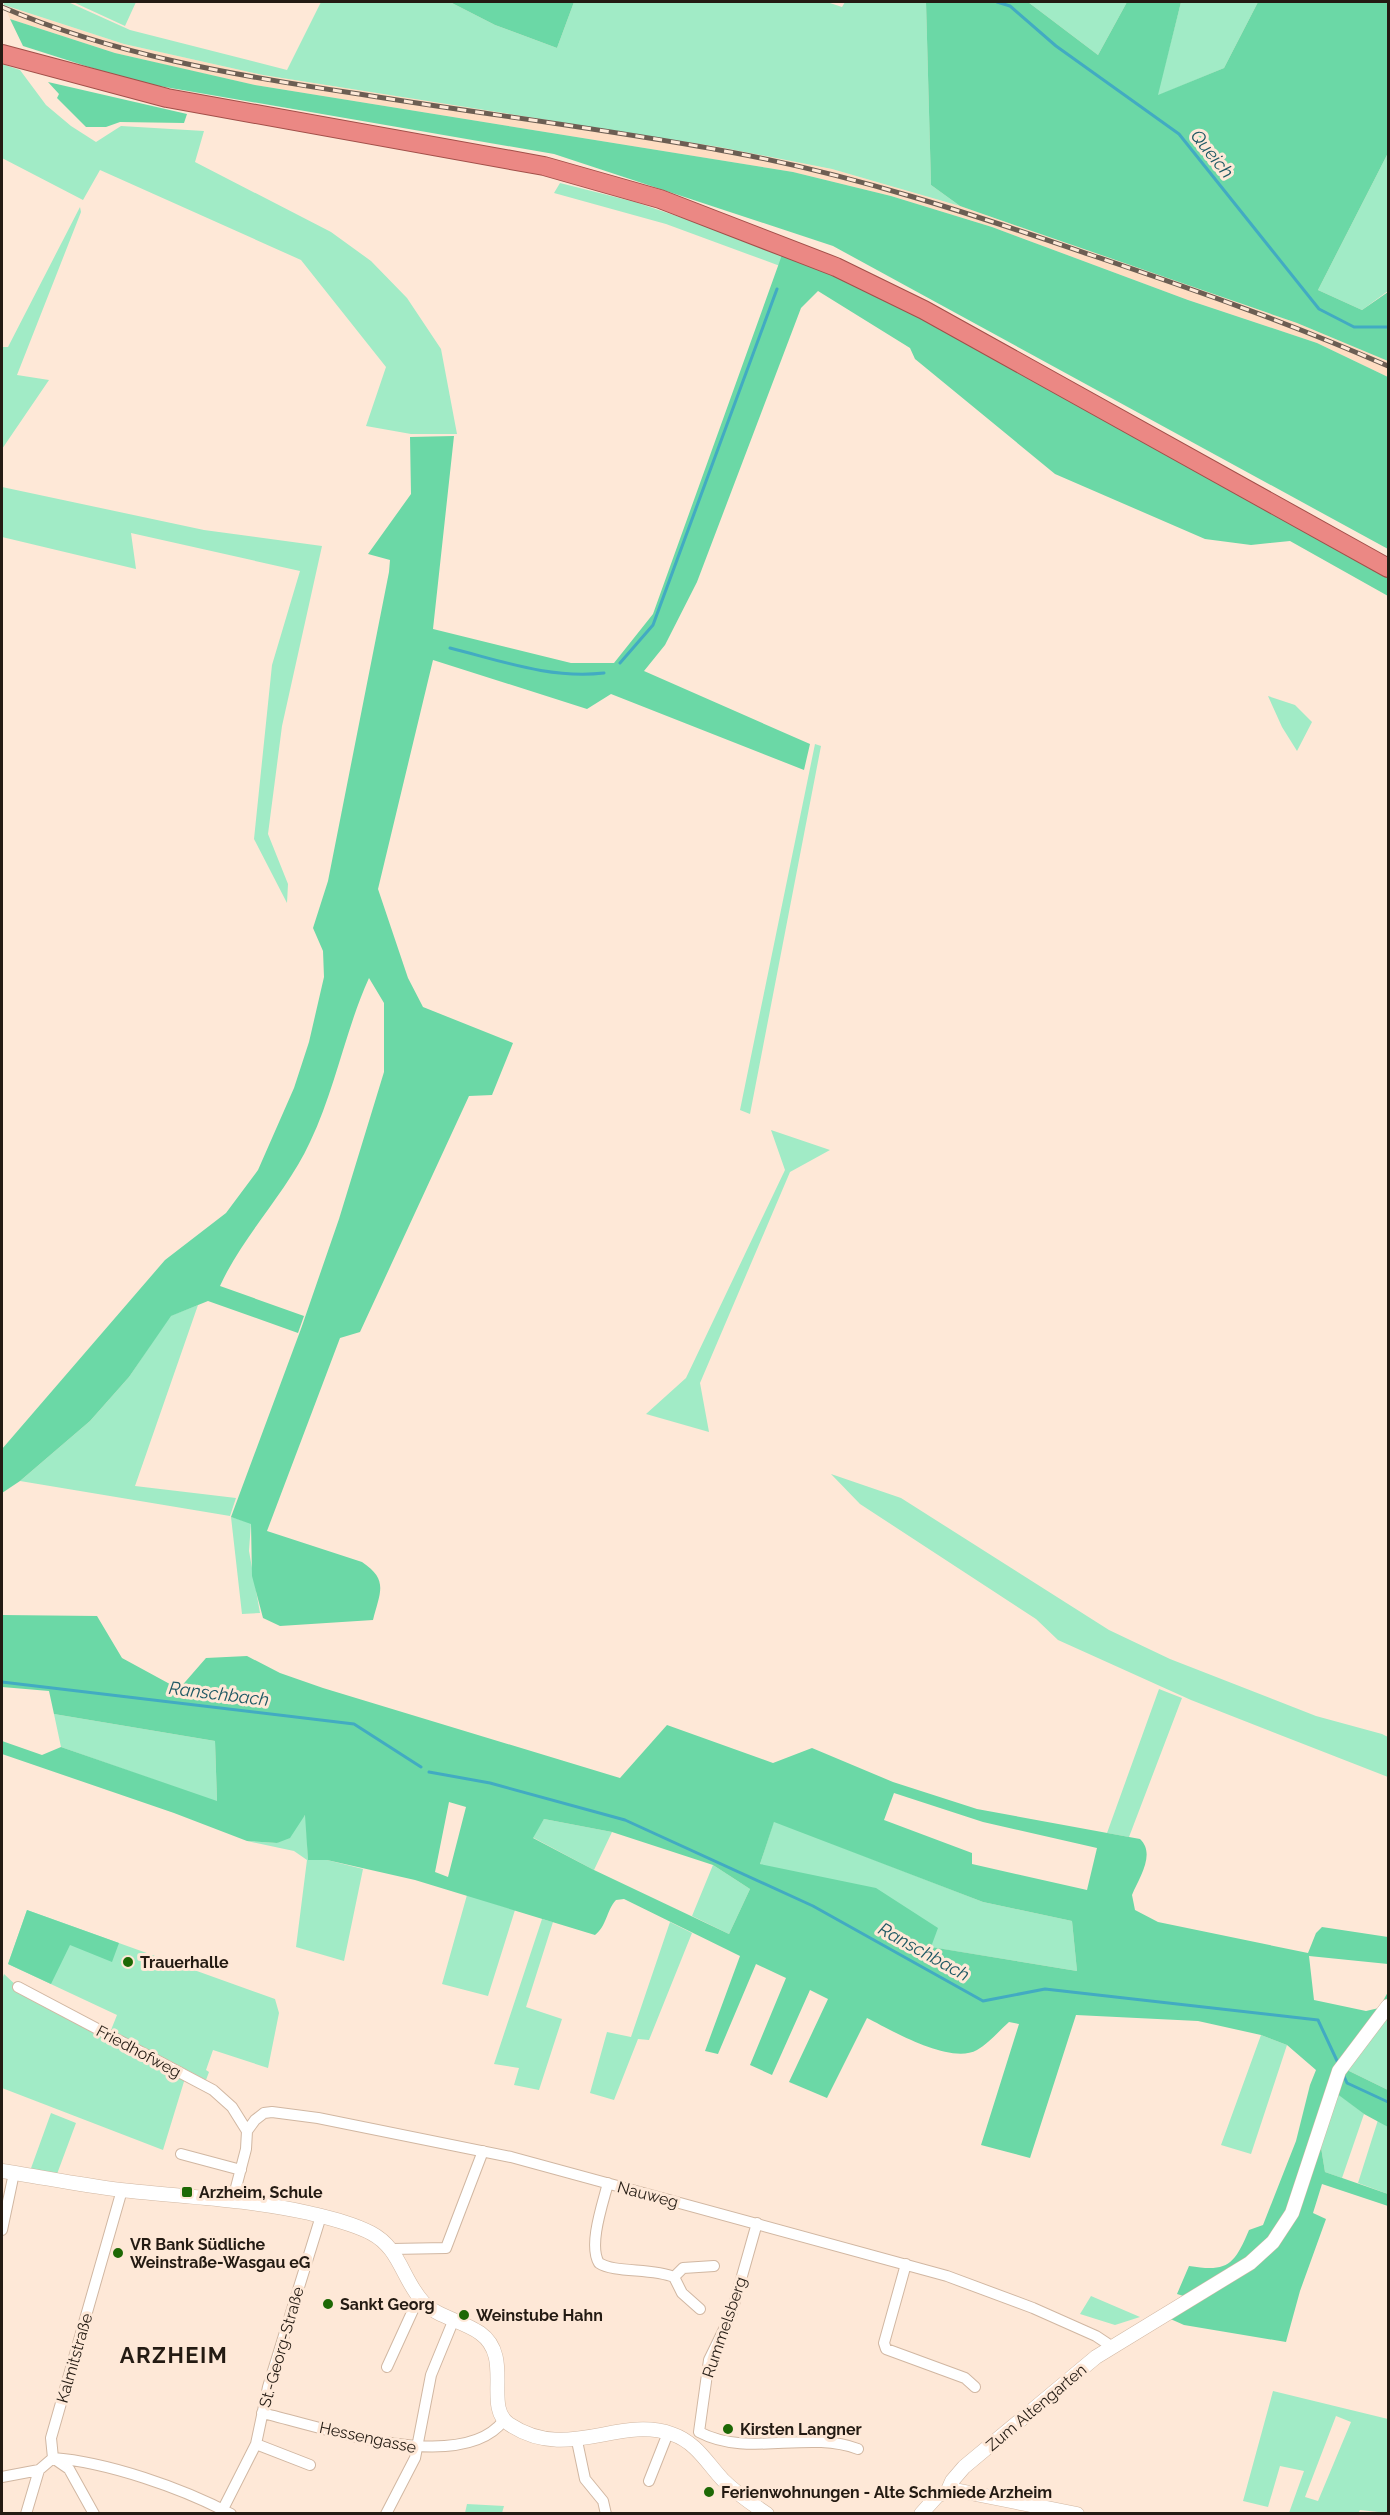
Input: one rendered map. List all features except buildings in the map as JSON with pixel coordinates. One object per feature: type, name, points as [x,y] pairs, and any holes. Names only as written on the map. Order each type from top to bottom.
[{"type":"highway","points":[[2,54],[167,98],[544,166],[597,179],[703,213],[836,267],[924,310],[1389,568]]},
{"type":"street","name":"Friedhofweg","points":[[18,1987],[213,2090],[232,2107],[246,2131]]},
{"type":"street","name":"Zum Altengarten","points":[[921,2514],[932,2500],[948,2490],[952,2481],[964,2467],[1111,2346],[1250,2263],[1284,2229],[1292,2213],[1341,2068],[1389,2006]]},
{"type":"street","name":"Nauweg","points":[[246,2131],[264,2113],[272,2112],[383,2130],[483,2151],[757,2223],[990,2290],[1085,2331],[1111,2346]]},
{"type":"street","points":[[233,2199],[246,2149],[246,2131]]},
{"type":"street","points":[[392,2249],[446,2248],[483,2151]]},
{"type":"street","points":[[181,2154],[241,2169]]},
{"type":"street","points":[[2,2230],[8,2172],[122,2190],[233,2199],[321,2216],[365,2230],[392,2249],[419,2296],[427,2305],[480,2333],[494,2347],[499,2406],[504,2420],[520,2430],[545,2438],[577,2441],[632,2430],[668,2433],[685,2440],[725,2482],[767,2514]]},
{"type":"street","points":[[608,2183],[596,2239],[595,2254],[599,2263],[609,2267],[658,2270],[674,2277],[682,2293],[700,2309]]},
{"type":"street","name":"Kalmitstraße","points":[[53,2458],[51,2438],[122,2190]]},
{"type":"street","name":"St.-Georg-Straße","points":[[227,2511],[256,2444],[262,2413],[321,2216]]},
{"type":"street","name":"Rummelsberg","points":[[699,2432],[709,2360],[731,2315],[757,2223]]},
{"type":"street","points":[[906,2264],[884,2343],[886,2349],[965,2378],[975,2387]]},
{"type":"street","points":[[674,2277],[684,2268],[714,2266]]},
{"type":"street","points":[[387,2367],[419,2296]]},
{"type":"street","points":[[386,2514],[418,2448],[431,2375],[454,2319]]},
{"type":"street","name":"Hessengasse","points":[[262,2413],[418,2448],[480,2439],[496,2430],[504,2420]]},
{"type":"street","points":[[685,2440],[699,2432],[727,2442],[839,2445],[858,2449]]},
{"type":"street","points":[[649,2481],[668,2433]]},
{"type":"street","points":[[577,2441],[585,2479],[603,2501],[606,2514]]},
{"type":"street","points":[[256,2444],[310,2465]]},
{"type":"street","points":[[53,2458],[69,2469],[94,2514]]},
{"type":"street","points":[[2,2477],[39,2470],[53,2458],[87,2462],[227,2511]]},
{"type":"street","points":[[26,2514],[39,2470]]},
{"type":"street","points":[[948,2490],[963,2490],[1077,2514]]},
{"type":"shaded area","points":[[4,5],[124,44],[263,75],[719,147],[832,169],[960,206],[1297,323],[1388,361],[1388,377],[1317,343],[1188,300],[992,227],[891,196],[793,172],[255,85],[115,53],[10,19]]},
{"type":"green space","points":[[3,2],[68,2],[130,30],[287,70],[321,2],[450,2],[495,25],[557,48],[574,2],[827,2],[842,7],[845,2],[926,2],[931,185],[960,206],[832,169],[719,147],[263,75],[124,44],[4,5]]},
{"type":"green space","points":[[73,2],[136,2],[125,26]]},
{"type":"green space","points":[[450,2],[574,2],[557,48],[495,25]]},
{"type":"green space","points":[[926,2],[1028,2],[1098,55],[1127,2],[1181,2],[1158,95],[1224,68],[1258,2],[1388,2],[1388,153],[1318,290],[1362,310],[1388,292],[1388,361],[1297,323],[960,206],[931,185]]},
{"type":"green space","points":[[1028,2],[1127,2],[1098,55]]},
{"type":"green space","points":[[1181,2],[1258,2],[1224,68],[1157,96]]},
{"type":"green space","points":[[10,19],[115,53],[255,85],[793,172],[891,196],[992,227],[1188,300],[1317,343],[1388,377],[1388,549],[833,246],[554,154],[136,82],[23,46]]},
{"type":"green space","points":[[2,64],[20,70],[46,105],[71,126],[96,142],[121,126],[204,131],[195,162],[331,232],[371,261],[407,298],[441,349],[457,434],[411,434],[366,426],[386,367],[301,260],[100,170],[83,200],[2,158]]},
{"type":"green space","points":[[48,82],[187,114],[184,123],[120,122],[106,127],[86,127],[57,98],[59,94]]},
{"type":"green space","points":[[1388,153],[1388,291],[1362,310],[1318,290]]},
{"type":"green space","points":[[560,183],[635,202],[783,252],[780,266],[666,224],[554,193]]},
{"type":"green space","points":[[80,207],[81,212],[17,375],[49,380],[2,449],[2,347],[8,347]]},
{"type":"green space","points":[[783,252],[891,302],[1388,576],[1388,596],[1290,541],[1251,545],[1205,539],[1055,474],[915,359],[910,348],[818,291],[801,308],[697,582],[665,645],[644,671],[810,744],[804,770],[611,694],[587,709],[433,660],[378,889],[408,978],[423,1007],[513,1043],[492,1095],[469,1096],[360,1332],[340,1338],[267,1531],[362,1562],[371,1569],[380,1587],[373,1620],[280,1626],[263,1618],[252,1576],[251,1524],[231,1517],[302,1326],[339,1219],[384,1072],[384,1003],[369,978],[310,1142],[289,1179],[240,1249],[220,1286],[304,1316],[298,1333],[208,1301],[171,1316],[129,1377],[90,1421],[20,1481],[2,1493],[2,1449],[165,1260],[226,1213],[258,1170],[294,1088],[309,1042],[324,977],[323,951],[313,928],[328,881],[389,572],[390,560],[368,554],[411,494],[410,437],[454,436],[433,629],[571,663],[614,663],[653,614]]},
{"type":"green space","points":[[2,487],[204,530],[322,546],[282,726],[268,834],[288,884],[287,903],[254,839],[272,665],[300,571],[131,533],[136,569],[2,537]]},
{"type":"green space","points":[[1268,696],[1295,705],[1312,722],[1297,751],[1282,727]]},
{"type":"green space","points":[[815,744],[821,746],[750,1114],[740,1110]]},
{"type":"green space","points":[[771,1130],[830,1150],[790,1172],[700,1383],[709,1432],[646,1414],[686,1378],[785,1170]]},
{"type":"green space","points":[[198,1305],[135,1486],[236,1498],[230,1516],[20,1481],[90,1421],[129,1377],[170,1316]]},
{"type":"green space","points":[[831,1474],[901,1498],[1109,1630],[1170,1659],[1316,1716],[1388,1737],[1388,1777],[1191,1700],[1058,1640],[1036,1619],[860,1504]]},
{"type":"green space","points":[[231,1517],[251,1523],[249,1551],[260,1613],[242,1614]]},
{"type":"green space","points":[[2,1615],[97,1616],[122,1658],[179,1689],[206,1658],[247,1656],[280,1673],[323,1688],[620,1778],[667,1725],[773,1763],[812,1748],[893,1782],[977,1809],[1140,1839],[1145,1845],[1146,1859],[1132,1895],[1135,1910],[1158,1922],[1308,1953],[1316,1933],[1322,1927],[1388,1937],[1388,1964],[1309,1956],[1314,2000],[1366,2011],[1379,2008],[1388,1992],[1388,2012],[1345,2069],[1388,2090],[1388,2127],[1364,2114],[1336,2093],[1320,2141],[1325,2172],[1388,2194],[1388,2206],[1322,2184],[1313,2213],[1326,2219],[1300,2291],[1286,2342],[1184,2325],[1166,2317],[1190,2298],[1177,2294],[1189,2266],[1212,2268],[1228,2264],[1239,2252],[1249,2230],[1263,2225],[1296,2141],[1316,2070],[1287,2045],[1261,2035],[1198,2021],[1076,2015],[1030,2158],[981,2145],[1019,2024],[1009,2022],[977,2050],[952,2053],[921,2044],[867,2018],[827,2098],[789,2082],[828,1999],[810,1990],[772,2075],[750,2065],[786,1978],[756,1964],[718,2054],[705,2051],[740,1956],[624,1899],[616,1900],[602,1927],[595,1935],[415,1880],[327,1860],[308,1860],[305,1815],[290,1838],[277,1843],[247,1841],[174,1813],[2,1754],[2,1741],[42,1755],[61,1747],[217,1801],[215,1741],[54,1714],[49,1691],[2,1687]],"holes":[[[894,1793],[983,1822],[1097,1848],[1087,1890],[972,1864],[972,1853],[884,1820]],[[449,1802],[466,1807],[448,1877],[435,1872]],[[544,1819],[612,1832],[713,1865],[750,1889],[729,1934],[594,1870],[533,1838]],[[774,1822],[983,1902],[1072,1921],[1077,1971],[931,1947],[938,1928],[876,1888],[760,1864]]]},
{"type":"green space","points":[[1159,1689],[1182,1698],[1129,1837],[1107,1833]]},
{"type":"green space","points":[[54,1714],[215,1741],[217,1802],[61,1747]]},
{"type":"green space","points":[[306,1814],[308,1860],[327,1860],[363,1869],[344,1961],[296,1947],[307,1860],[294,1851],[247,1841],[277,1843]]},
{"type":"green space","points":[[544,1819],[612,1832],[594,1870],[532,1837]]},
{"type":"green space","points":[[774,1821],[983,1902],[1072,1921],[1077,1971],[930,1947],[760,1864]]},
{"type":"green space","points":[[713,1865],[750,1889],[729,1934],[692,1916]]},
{"type":"green space","points":[[467,1895],[515,1910],[488,1996],[442,1984]]},
{"type":"green space","points":[[27,1910],[275,1999],[279,2013],[268,2068],[213,2050],[206,2070],[209,2072],[206,2080],[111,2030],[117,2015],[8,1964]]},
{"type":"green space","points":[[27,1910],[119,1943],[112,1962],[70,1945],[51,1984],[8,1964]]},
{"type":"green space","points":[[542,1919],[553,1922],[526,2007],[562,2019],[539,2090],[514,2085],[519,2068],[494,2064]]},
{"type":"green space","points":[[670,1922],[692,1933],[649,2040],[638,2039],[614,2100],[590,2093],[607,2032],[631,2037]]},
{"type":"green space","points":[[4,1974],[18,1987],[186,2075],[163,2150],[2,2088],[2,1980]]},
{"type":"green space","points":[[1388,2012],[1388,2090],[1345,2069]]},
{"type":"green space","points":[[1261,2035],[1287,2045],[1251,2154],[1221,2145]]},
{"type":"green space","points":[[1336,2092],[1364,2114],[1342,2178],[1325,2172],[1320,2141]]},
{"type":"green space","points":[[51,2113],[76,2123],[57,2174],[30,2171]]},
{"type":"green space","points":[[1378,2120],[1388,2127],[1388,2194],[1358,2183]]},
{"type":"green space","points":[[1091,2296],[1140,2317],[1115,2325],[1080,2314]]},
{"type":"green space","points":[[1273,2391],[1388,2419],[1388,2513],[1360,2510],[1358,2514],[1289,2513],[1304,2471],[1280,2466],[1268,2507],[1243,2501]],"holes":[[[1336,2416],[1351,2422],[1318,2501],[1305,2497]]]},
{"type":"green space","points":[[467,2504],[504,2506],[502,2513],[465,2513]]},
{"type":"waterway","name":"Queich","points":[[997,2],[1010,6],[1056,46],[1179,134],[1319,309],[1354,327],[1388,327]]},
{"type":"waterway","points":[[620,663],[653,625],[777,289]]},
{"type":"waterway","points":[[450,648],[545,671],[604,673]]},
{"type":"waterway","name":"Ranschbach","points":[[2,1682],[354,1724],[421,1767]]},
{"type":"waterway","name":"Ranschbach","points":[[429,1772],[490,1783],[625,1820],[813,1906],[983,2001],[1045,1989],[1318,2020],[1339,2065]]},
{"type":"waterway","name":"Ranschbach","points":[[1343,2074],[1347,2083],[1388,2102]]},
{"type":"railway","points":[[2,7],[88,38],[177,62],[314,87],[684,144],[822,172],[957,210],[1129,268],[1278,321],[1388,366]]},
{"type":"place","name":"Trauerhalle","points":[[128,1962]]},
{"type":"place","name":"Arzheim, Schule","points":[[187,2192]]},
{"type":"place","name":"VR Bank Südliche Weinstraße-Wasgau eG","points":[[118,2253]]},
{"type":"place","name":"Sankt Georg","points":[[328,2304]]},
{"type":"place","name":"Weinstube Hahn","points":[[464,2315]]},
{"type":"place","name":"Kirsten Langner","points":[[728,2429]]},
{"type":"place","name":"Ferienwohnungen - Alte Schmiede Arzheim","points":[[709,2492]]},
{"type":"district","name":"ARZHEIM","points":[[174,2355]]}]
